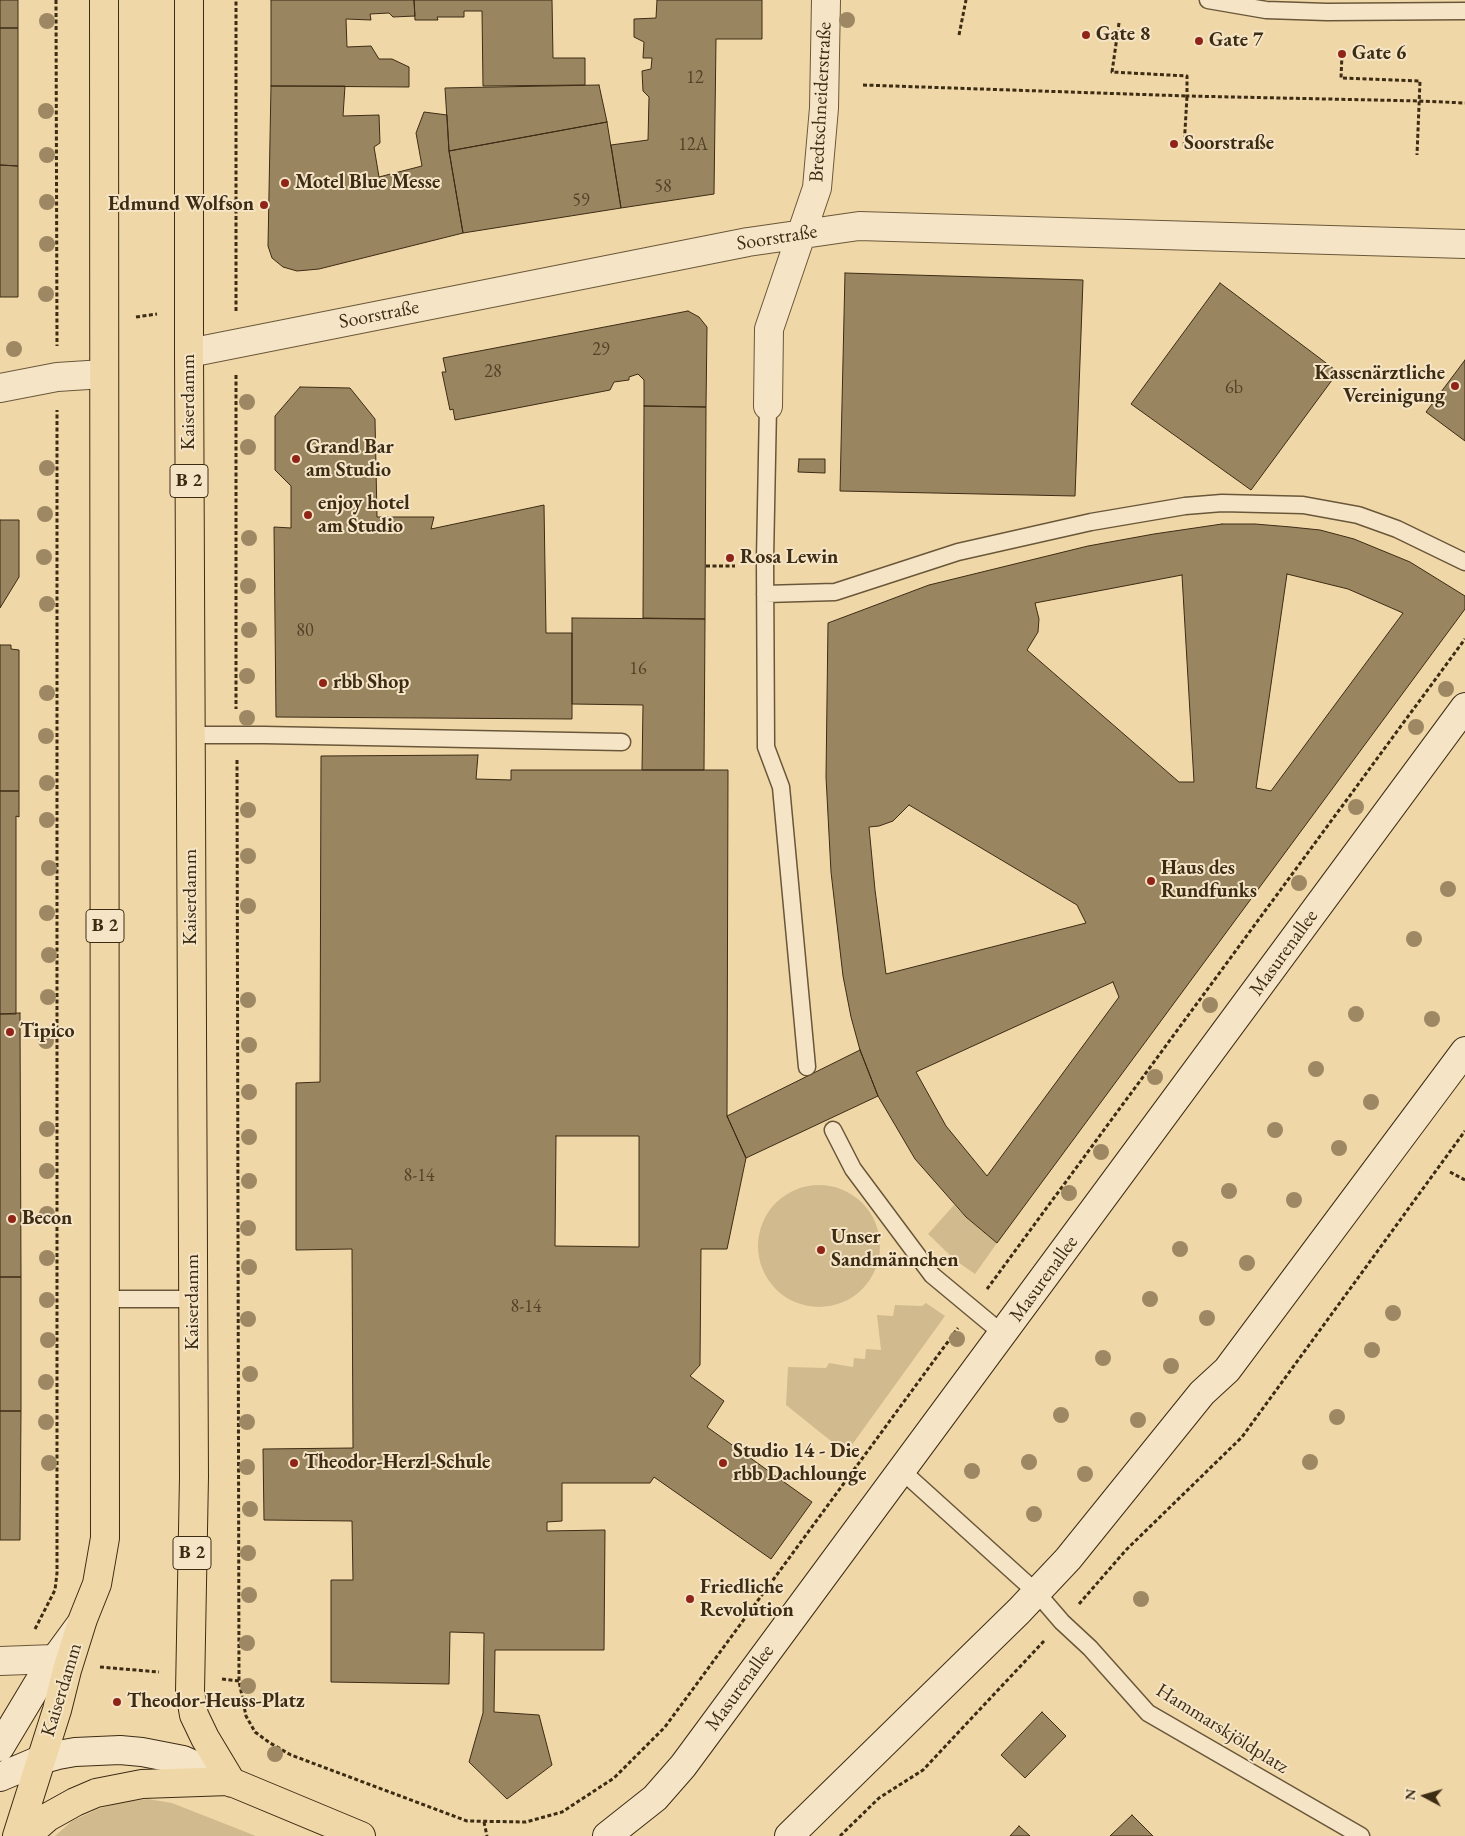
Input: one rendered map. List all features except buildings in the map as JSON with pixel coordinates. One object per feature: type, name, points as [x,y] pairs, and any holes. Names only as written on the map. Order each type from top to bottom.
[{"type":"main road","name":"Kaiserdamm","points":[[40,1760],[57,1710],[67,1670],[98,1584],[105,1538],[104,0]]},
{"type":"main road","name":"Kaiserdamm","points":[[189,0],[194,1476],[190,1692],[194,1715],[231,1782]]},
{"type":"main road","name":"Bredtschneiderstraße","points":[[768,406],[769,329],[817,188],[824,108],[826,0]]},
{"type":"main road","name":"Soorstraße","points":[[189,353],[748,242],[859,226],[1465,244]]},
{"type":"main road","points":[[0,388],[57,377],[104,374]]},
{"type":"main road","name":"Masurenallee","points":[[607,1836],[654,1798],[682,1766],[1465,707]]},
{"type":"main road","points":[[789,1836],[1037,1593],[1068,1559],[1202,1393],[1227,1370],[1465,1051]]},
{"type":"main road","name":"Kaiserdamm","points":[[0,1747],[54,1659],[84,1619]]},
{"type":"main road","points":[[0,1661],[54,1659]]},
{"type":"main road","points":[[0,1777],[40,1760],[75,1752],[100,1750],[142,1752],[183,1760],[361,1836]]},
{"type":"main road","name":"B 2","points":[[17,1836],[40,1760]]},
{"type":"main road","points":[[26,1836],[48,1817],[96,1793],[142,1784],[231,1782]]},
{"type":"lane","points":[[1208,0],[1266,10],[1465,12]]},
{"type":"lane","points":[[768,406],[765,594],[766,747],[781,787],[807,1067]]},
{"type":"lane","points":[[765,594],[834,592],[958,552],[1091,522],[1185,506],[1222,502],[1303,505],[1358,515],[1397,529],[1465,562]]},
{"type":"lane","points":[[190,735],[622,742]]},
{"type":"lane","points":[[833,1130],[854,1169],[932,1275],[1003,1334]]},
{"type":"lane","points":[[105,1299],[193,1299]]},
{"type":"lane","name":"Hammarskjöldplatz","points":[[901,1470],[1037,1593],[1062,1622],[1090,1648],[1148,1713],[1360,1836]]},
{"type":"path","points":[[56,0],[57,315]]},
{"type":"path","points":[[236,0],[237,281]]},
{"type":"path","points":[[959,35],[966,0]]},
{"type":"path","points":[[1119,23],[1112,72],[1187,76],[1184,148]]},
{"type":"path","points":[[1342,54],[1341,78],[1420,81],[1417,155]]},
{"type":"path","points":[[863,85],[1465,103]]},
{"type":"path","points":[[135,317],[158,314]]},
{"type":"path","points":[[237,406],[236,736],[239,1681],[242,1701],[246,1716],[255,1732],[291,1755],[467,1821],[526,1822],[562,1812],[614,1778],[665,1727],[1465,639]]},
{"type":"path","points":[[43,1614],[54,1590],[57,1573],[57,432]]},
{"type":"path","points":[[706,566],[735,566]]},
{"type":"path","points":[[1084,1598],[1126,1550],[1242,1438],[1465,1132]]},
{"type":"path","points":[[1450,1172],[1465,1180]]},
{"type":"path","points":[[840,1836],[879,1798],[923,1770],[1047,1639]]},
{"type":"path","points":[[106,1667],[161,1672]]},
{"type":"path","points":[[484,1822],[487,1836]]},
{"type":"shaded area","points":[[819,1185],[842,1190],[862,1203],[875,1223],[880,1246],[875,1269],[862,1289],[842,1302],[819,1307],[796,1302],[776,1289],[763,1269],[758,1246],[763,1223],[776,1203],[796,1190]]},
{"type":"shaded area","points":[[954,1205],[997,1243],[975,1274],[955,1260],[928,1234]]},
{"type":"shaded area","points":[[926,1303],[945,1316],[846,1453],[786,1405],[788,1367],[826,1368],[829,1363],[853,1367],[854,1358],[865,1359],[866,1349],[881,1350],[877,1315],[893,1316],[895,1305],[922,1306]]},
{"type":"shaded area","points":[[148,1799],[172,1803],[256,1836],[55,1836],[72,1821],[98,1809],[122,1802]]},
{"type":"place","name":"Gate 8","points":[[1086,35]]},
{"type":"place","name":"Gate 7","points":[[1199,41]]},
{"type":"place","name":"Gate 6","points":[[1342,54]]},
{"type":"place","name":"Soorstraße","points":[[1174,144]]},
{"type":"place","name":"Motel Blue Messe","points":[[285,183]]},
{"type":"place","name":"Edmund Wolfson","points":[[264,205]]},
{"type":"place","name":"Kassenärztliche Vereinigung","points":[[1455,386]]},
{"type":"place","name":"Grand Bar am Studio","points":[[296,459]]},
{"type":"place","name":"enjoy hotel am Studio","points":[[308,515]]},
{"type":"place","name":"Rosa Lewin","points":[[730,558]]},
{"type":"place","name":"rbb Shop","points":[[323,683]]},
{"type":"place","name":"Haus des Rundfunks","points":[[1151,881]]},
{"type":"place","name":"Tipico","points":[[10,1032]]},
{"type":"place","name":"Becon","points":[[12,1219]]},
{"type":"place","name":"Unser Sandmännchen","points":[[821,1250]]},
{"type":"place","name":"Theodor-Herzl-Schule","points":[[294,1463]]},
{"type":"place","name":"Studio 14 - Die rbb Dachlounge","points":[[723,1463]]},
{"type":"place","name":"Friedliche Revolution","points":[[690,1599]]},
{"type":"place","name":"Theodor-Heuss-Platz","points":[[117,1702]]}]
